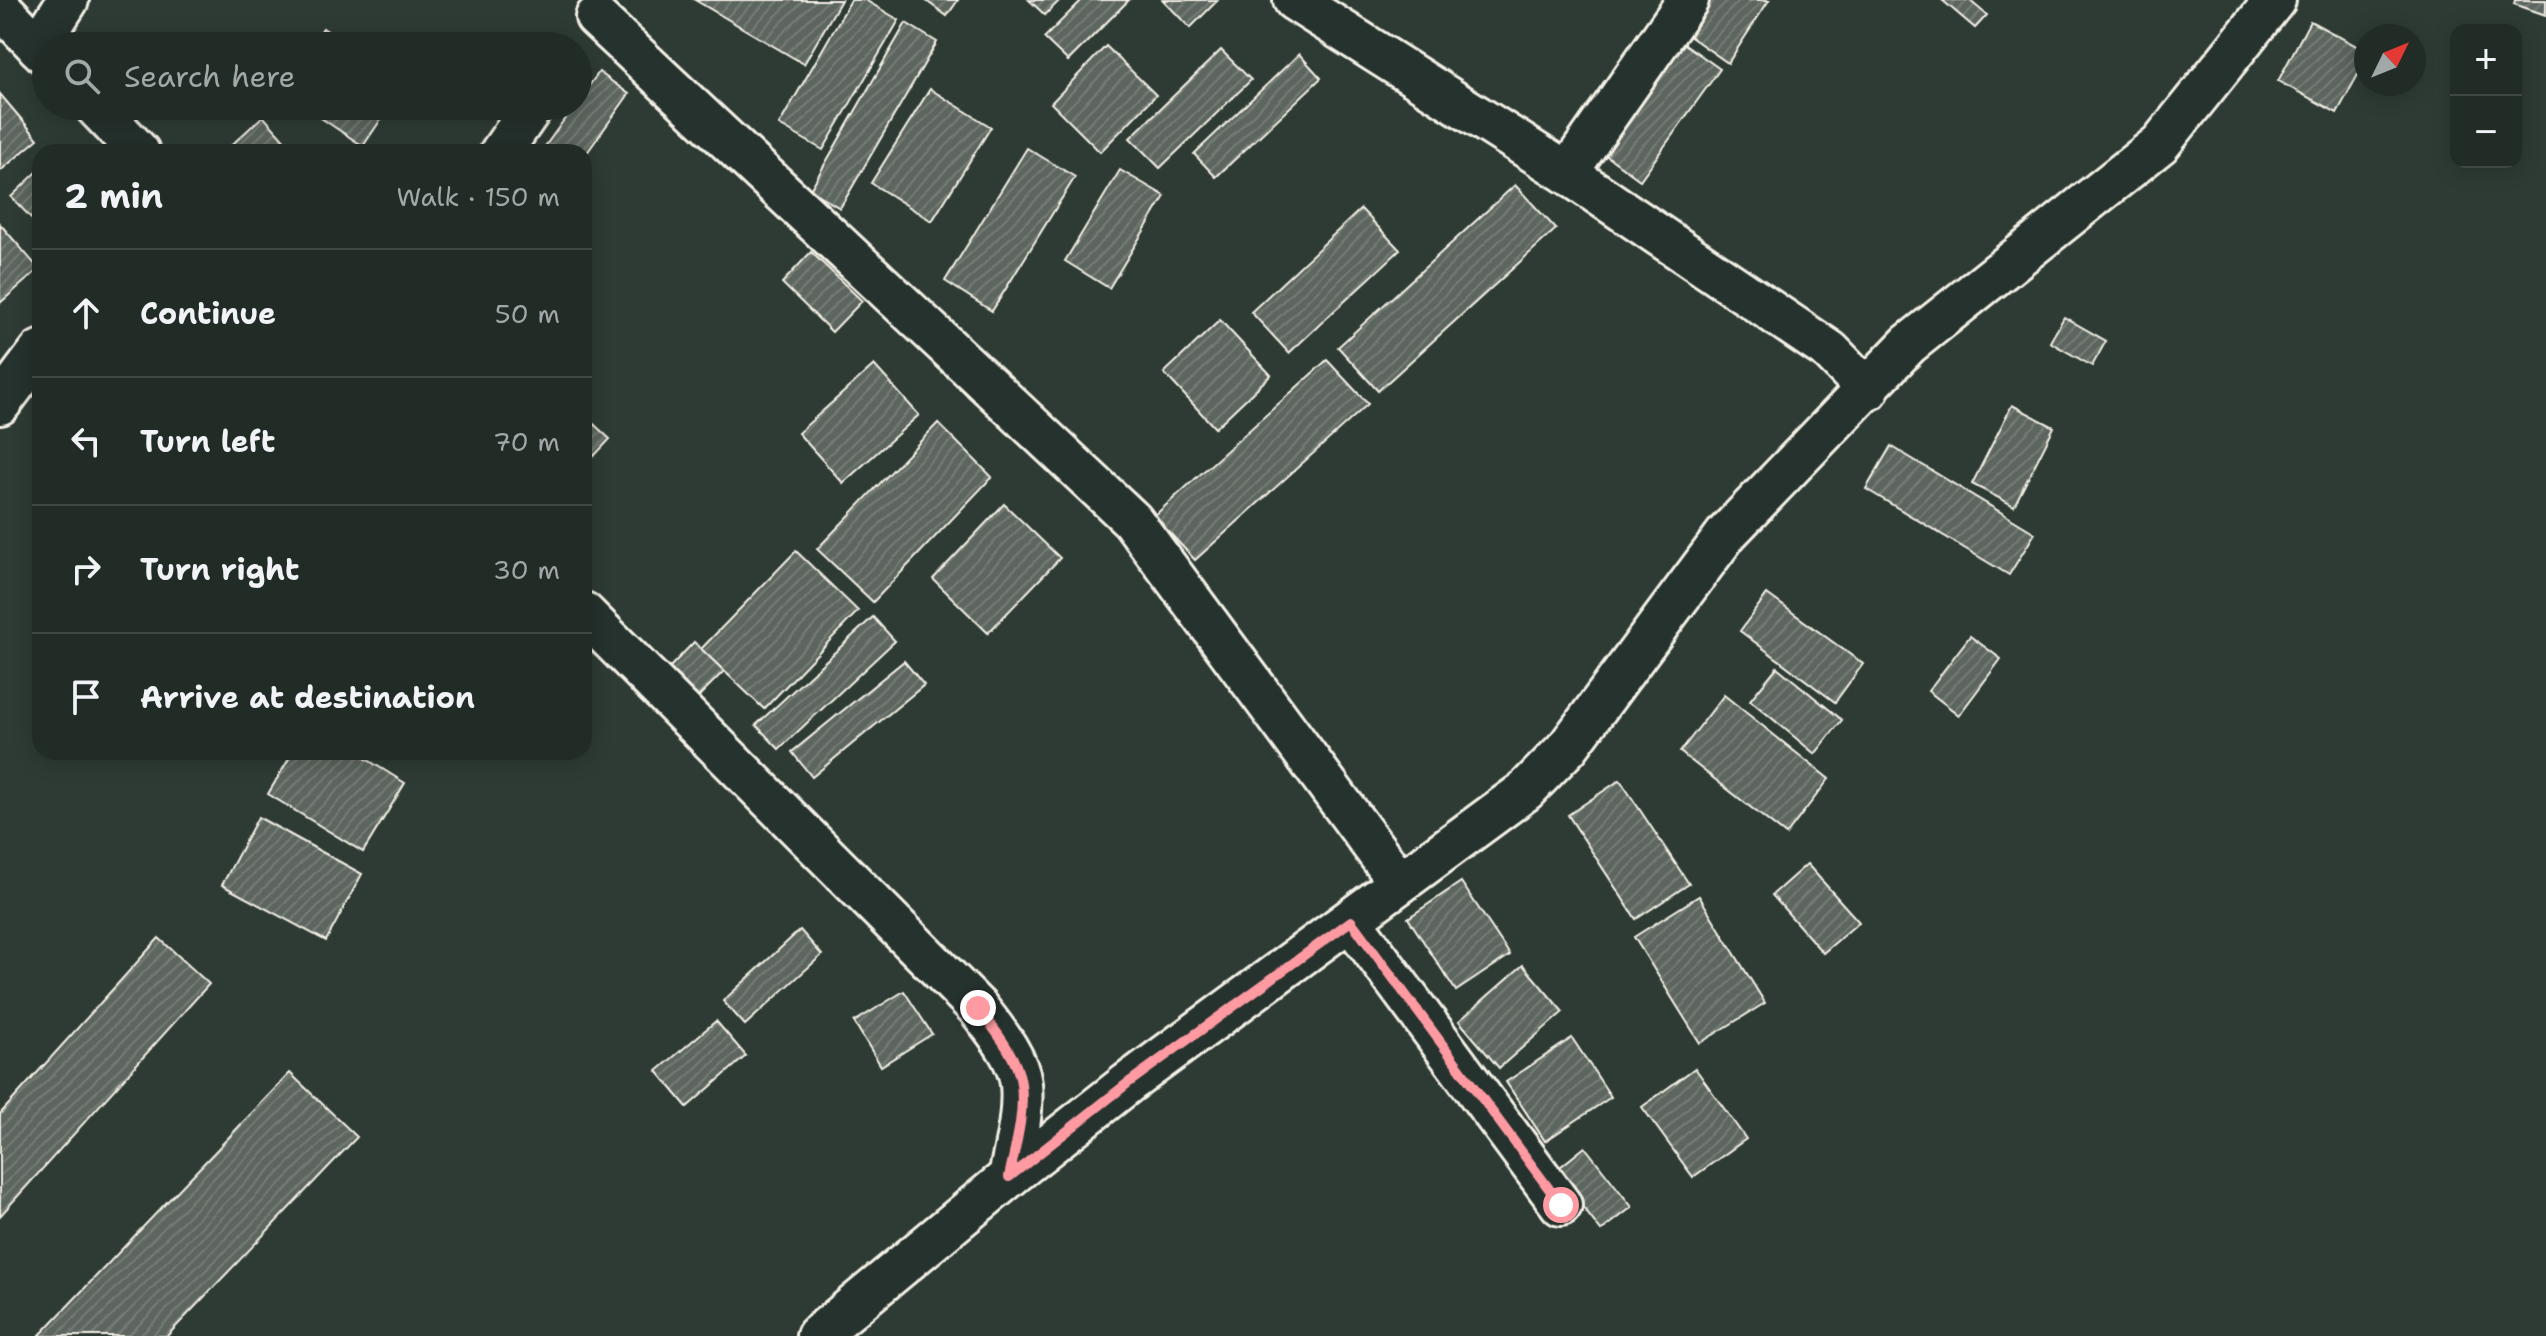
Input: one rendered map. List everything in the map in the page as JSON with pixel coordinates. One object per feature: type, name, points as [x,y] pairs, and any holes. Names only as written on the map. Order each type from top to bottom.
[{"type":"street","points":[[52,32],[68,0]]},
{"type":"street","points":[[1294,0],[1567,173],[1830,351],[1868,390]]},
{"type":"street","points":[[1567,173],[1688,0]]},
{"type":"street","points":[[817,1336],[1128,1083],[1525,791],[1557,758],[1727,533],[1909,344],[2160,144],[2275,0]]},
{"type":"street","points":[[0,7],[32,41]]},
{"type":"street","points":[[593,21],[1132,520],[1400,883]]},
{"type":"street","points":[[108,120],[131,144]]},
{"type":"street","points":[[507,144],[523,120]]},
{"type":"street","points":[[0,404],[32,362]]},
{"type":"street","points":[[592,621],[978,1008],[1005,1044],[1021,1082],[1019,1126],[1009,1177]]},
{"type":"street","points":[[1351,921],[1561,1205]]},
{"type":"building","points":[[695,0],[841,0],[804,64]]},
{"type":"building","points":[[851,0],[865,0],[899,20],[823,150],[779,125]]},
{"type":"building","points":[[925,0],[958,0],[947,16]]},
{"type":"building","points":[[1029,0],[1060,0],[1045,15]]},
{"type":"building","points":[[1082,0],[1129,0],[1068,61],[1044,38]]},
{"type":"building","points":[[1163,0],[1218,0],[1190,28]]},
{"type":"building","points":[[1708,0],[1769,0],[1728,63],[1685,33]]},
{"type":"building","points":[[1942,0],[1969,0],[1987,15],[1975,28]]},
{"type":"building","points":[[2515,0],[2546,0],[2546,15],[2514,4]]},
{"type":"building","points":[[2310,21],[2354,45],[2354,82],[2337,113],[2278,81]]},
{"type":"building","points":[[906,23],[937,42],[840,208],[810,190]]},
{"type":"building","points":[[1682,42],[1720,69],[1640,180],[1603,153]]},
{"type":"building","points":[[1106,46],[1156,95],[1100,152],[1051,103]]},
{"type":"building","points":[[1221,50],[1251,80],[1160,168],[1130,138]]},
{"type":"building","points":[[1299,54],[1321,78],[1216,177],[1194,154]]},
{"type":"building","points":[[599,72],[629,94],[592,146],[547,144],[564,120],[592,120],[592,82]]},
{"type":"building","points":[[930,89],[991,127],[932,221],[871,183]]},
{"type":"building","points":[[0,94],[38,139],[0,171]]},
{"type":"building","points":[[259,120],[267,120],[288,144],[233,144]]},
{"type":"building","points":[[324,120],[381,120],[364,144]]},
{"type":"building","points":[[1027,148],[1075,177],[992,311],[945,281]]},
{"type":"building","points":[[1120,170],[1165,196],[1109,288],[1065,261]]},
{"type":"building","points":[[32,177],[32,219],[11,197]]},
{"type":"building","points":[[1515,185],[1556,229],[1378,391],[1338,347]]},
{"type":"building","points":[[1361,209],[1400,250],[1289,353],[1251,312]]},
{"type":"building","points":[[0,224],[32,261],[32,275],[0,303]]},
{"type":"building","points":[[811,252],[862,301],[832,332],[782,283]]},
{"type":"building","points":[[2064,317],[2106,341],[2092,366],[2050,342]]},
{"type":"building","points":[[1220,320],[1271,375],[1215,428],[1164,373]]},
{"type":"building","points":[[1327,360],[1368,404],[1195,560],[1154,516]]},
{"type":"building","points":[[874,365],[919,415],[843,483],[798,433]]},
{"type":"building","points":[[2012,405],[2054,427],[2014,506],[1972,484]]},
{"type":"building","points":[[592,422],[610,439],[594,456],[592,454]]},
{"type":"building","points":[[938,423],[992,477],[873,602],[817,549]]},
{"type":"building","points":[[1891,446],[2035,533],[2009,575],[1866,489]]},
{"type":"building","points":[[1004,504],[1060,558],[988,633],[933,579]]},
{"type":"building","points":[[796,551],[858,611],[764,709],[701,649]]},
{"type":"building","points":[[1767,594],[1863,664],[1835,702],[1740,631]]},
{"type":"building","points":[[873,617],[895,641],[779,749],[756,725]]},
{"type":"building","points":[[1970,636],[2001,659],[1959,715],[1928,691]]},
{"type":"building","points":[[694,642],[724,671],[698,697],[668,669]]},
{"type":"building","points":[[904,661],[924,685],[812,777],[792,752]]},
{"type":"building","points":[[1777,667],[1842,720],[1815,754],[1750,700]]},
{"type":"building","points":[[1724,695],[1829,779],[1786,835],[1680,752]]},
{"type":"building","points":[[288,760],[368,760],[405,783],[363,852],[268,794]]},
{"type":"building","points":[[1620,780],[1689,884],[1636,919],[1568,815]]},
{"type":"building","points":[[258,817],[362,874],[326,941],[222,885]]},
{"type":"building","points":[[1807,864],[1859,922],[1823,953],[1772,895]]},
{"type":"building","points":[[1461,882],[1510,955],[1456,991],[1408,918]]},
{"type":"building","points":[[1699,896],[1765,1003],[1700,1043],[1634,937]]},
{"type":"building","points":[[800,930],[822,955],[745,1025],[723,1001]]},
{"type":"building","points":[[159,938],[209,984],[0,1216],[0,1114]]},
{"type":"building","points":[[1523,965],[1563,1012],[1499,1068],[1459,1021]]},
{"type":"building","points":[[904,991],[932,1034],[881,1066],[854,1022]]},
{"type":"building","points":[[716,1021],[746,1056],[687,1107],[657,1071]]},
{"type":"building","points":[[1572,1038],[1611,1097],[1545,1141],[1506,1082]]},
{"type":"building","points":[[1695,1068],[1746,1139],[1693,1177],[1642,1107]]},
{"type":"building","points":[[290,1073],[357,1137],[167,1336],[39,1336]]},
{"type":"building","points":[[1585,1147],[1632,1207],[1601,1231],[1555,1171]]},
{"type":"route","points":[[978,1008],[1005,1044],[1021,1082],[1019,1126],[1009,1177],[1128,1083],[1351,921],[1561,1205]]}]
